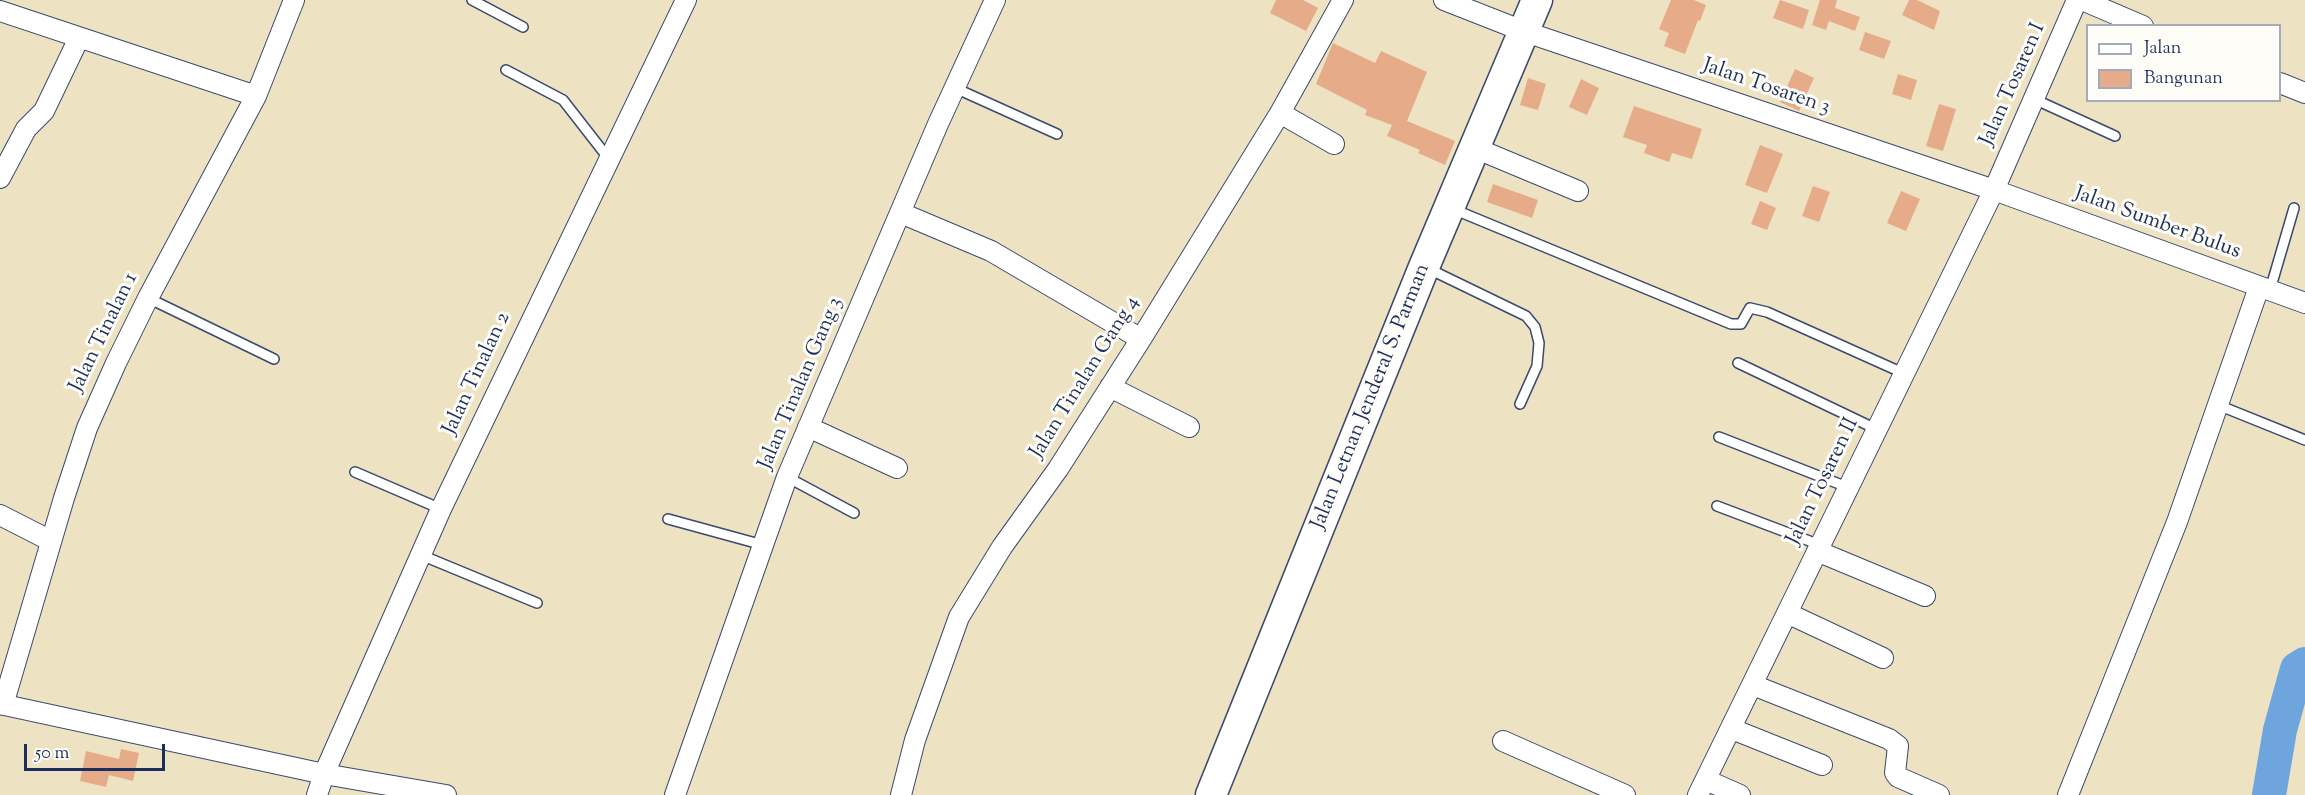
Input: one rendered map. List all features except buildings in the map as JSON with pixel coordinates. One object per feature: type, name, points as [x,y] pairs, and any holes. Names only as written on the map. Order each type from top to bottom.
[{"type":"main road","name":"Jalan Letnan Jenderal S. Parman","points":[[1211,795],[1424,267],[1537,0]]},
{"type":"street","name":"Jalan Tinalan 1","points":[[2,704],[87,428],[148,298],[256,96],[294,0]]},
{"type":"street","name":"Jalan Tinalan 2","points":[[317,795],[324,774],[441,509],[686,0]]},
{"type":"street","name":"Jalan Tinalan Gang 3","points":[[675,795],[787,477],[994,0]]},
{"type":"street","name":"Jalan Tinalan Gang 4","points":[[901,795],[915,740],[959,617],[1002,548],[1058,469],[1141,339],[1280,113],[1343,0]]},
{"type":"street","name":"Jalan Tosaren 3","points":[[1444,0],[1523,31],[1994,190]]},
{"type":"street","name":"Jalan Tosaren I","points":[[1994,190],[2078,0]]},
{"type":"street","points":[[2082,0],[2138,24]]},
{"type":"street","points":[[0,11],[256,96]]},
{"type":"street","points":[[0,178],[26,129],[44,111],[79,38]]},
{"type":"street","points":[[2281,82],[2305,93]]},
{"type":"street","points":[[1280,113],[1334,144]]},
{"type":"street","points":[[1475,148],[1578,191]]},
{"type":"street","name":"Jalan Sumber Bulus","points":[[1994,190],[2305,303]]},
{"type":"street","name":"Jalan Tosaren II","points":[[1702,787],[1994,190]]},
{"type":"street","points":[[901,213],[991,251],[1141,339]]},
{"type":"street","points":[[2068,795],[2177,522],[2218,405],[2265,288]]},
{"type":"street","points":[[1110,387],[1189,427]]},
{"type":"street","points":[[808,427],[897,468]]},
{"type":"street","points":[[0,515],[51,541]]},
{"type":"street","points":[[1819,548],[1925,596]]},
{"type":"street","points":[[1787,613],[1883,658]]},
{"type":"street","points":[[1753,685],[1889,739],[1898,746],[1895,773],[1898,777],[1939,795]]},
{"type":"street","points":[[2,704],[324,774],[446,795]]},
{"type":"street","points":[[1732,729],[1822,765]]},
{"type":"street","points":[[1503,741],[1625,795]]},
{"type":"street","points":[[1702,787],[1740,795]]},
{"type":"lane","points":[[472,0],[523,27]]},
{"type":"lane","points":[[506,70],[563,100],[609,159]]},
{"type":"lane","points":[[955,88],[1057,134]]},
{"type":"lane","points":[[2034,99],[2115,136]]},
{"type":"lane","points":[[1449,208],[1731,324],[1741,324],[1750,309],[1767,312],[1903,373]]},
{"type":"lane","points":[[2265,288],[2294,208]]},
{"type":"lane","points":[[1424,267],[1526,316],[1535,327],[1539,343],[1537,366],[1520,404]]},
{"type":"lane","points":[[148,298],[274,359]]},
{"type":"lane","points":[[1738,363],[1876,429]]},
{"type":"lane","points":[[2218,405],[2305,440]]},
{"type":"lane","points":[[1719,437],[1847,488]]},
{"type":"lane","points":[[355,472],[441,509]]},
{"type":"lane","points":[[787,477],[854,513]]},
{"type":"lane","points":[[1717,506],[1819,548]]},
{"type":"lane","points":[[668,519],[763,545]]},
{"type":"lane","points":[[421,555],[537,603]]},
{"type":"waterway","points":[[2269,795],[2280,730],[2297,669],[2305,664]]}]
